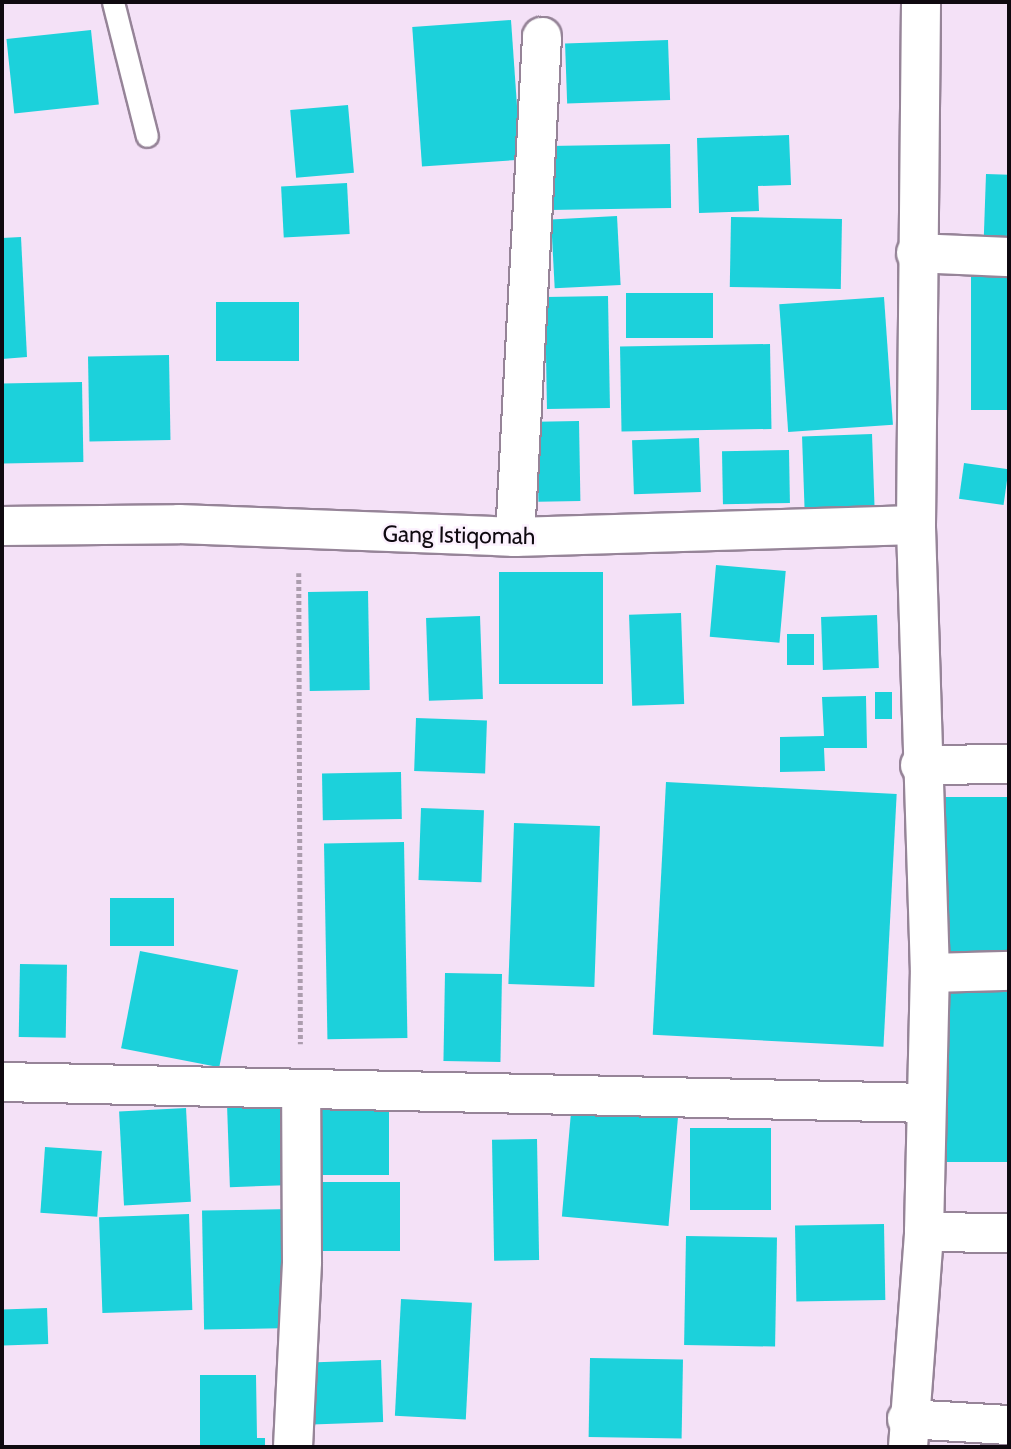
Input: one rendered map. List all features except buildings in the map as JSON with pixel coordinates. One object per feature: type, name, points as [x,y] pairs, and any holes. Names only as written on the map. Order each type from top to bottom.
[{"type":"street","points":[[921,2],[916,253],[916,526],[920,765],[930,973],[924,1231],[907,1433],[1009,1425]]},
{"type":"street","points":[[515,537],[542,37]]},
{"type":"street","points":[[916,253],[1009,257]]},
{"type":"street","name":"Gang Istiqomah","points":[[2,526],[179,524],[298,531],[515,537],[916,526]]},
{"type":"street","points":[[920,765],[1009,764]]},
{"type":"street","points":[[930,973],[1009,971]]},
{"type":"street","points":[[2,1082],[301,1091],[926,1103]]},
{"type":"street","points":[[293,1447],[302,1261],[301,1091]]},
{"type":"street","points":[[924,1231],[1009,1233]]},
{"type":"lane","points":[[113,2],[147,136]]},
{"type":"path","points":[[298,531],[301,1091]]}]
